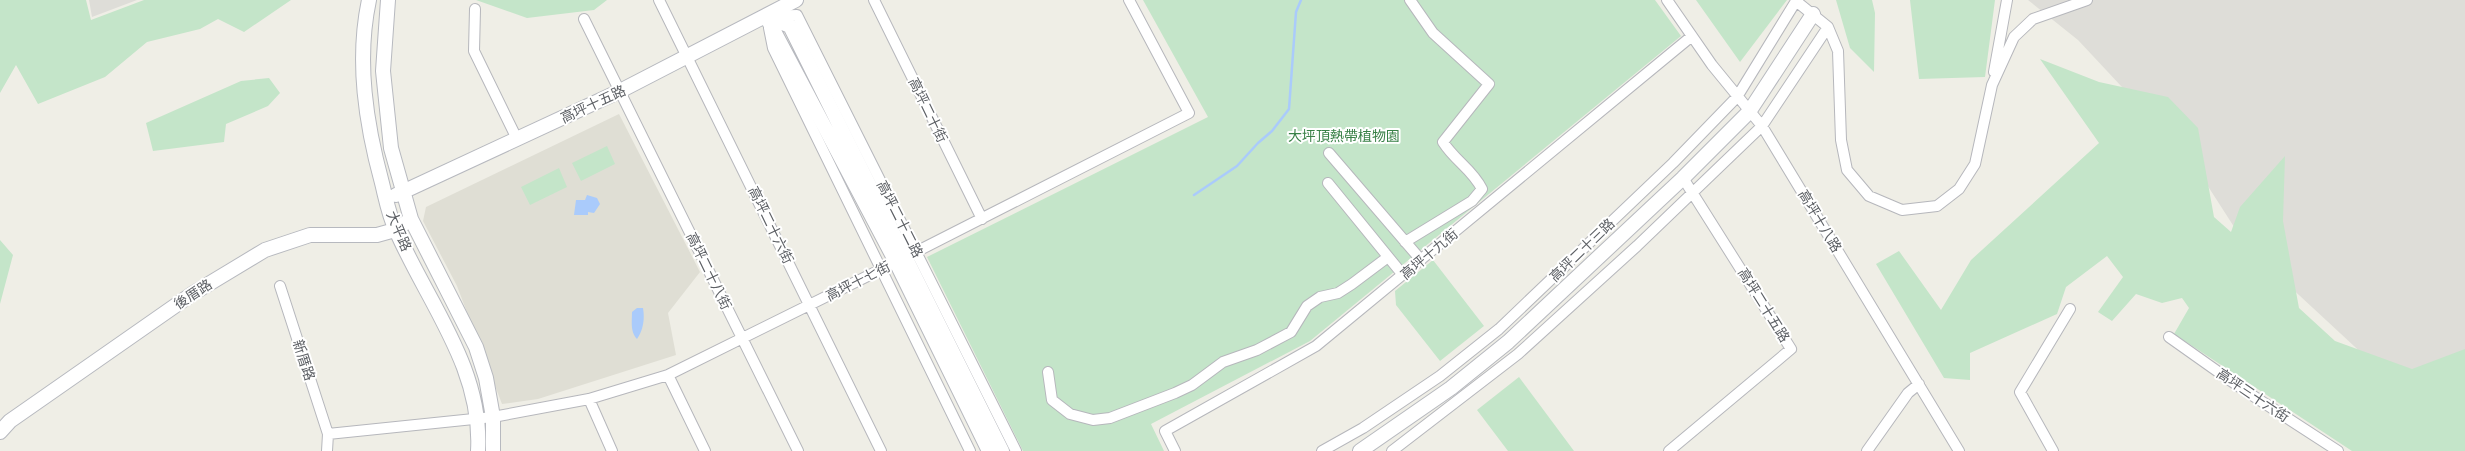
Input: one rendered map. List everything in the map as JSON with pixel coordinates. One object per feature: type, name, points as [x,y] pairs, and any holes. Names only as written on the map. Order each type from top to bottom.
[{"type":"street","name":"大平路","points":[[369,0],[362,54],[367,115],[372,147],[395,230],[459,352],[469,380],[476,418],[478,451]]},
{"type":"street","name":"大平路","points":[[388,0],[382,72],[391,148],[411,219],[476,347],[486,378],[493,417],[493,451]]},
{"type":"street","name":"高坪二十六街","points":[[659,0],[689,57],[881,451]]},
{"type":"street","name":"高坪十五路","points":[[387,200],[620,92],[796,0]]},
{"type":"street","name":"高坪二十街","points":[[874,0],[982,219]]},
{"type":"street","name":"高坪十七街","points":[[476,418],[493,417],[589,399],[668,375],[811,305],[1189,113],[1129,0]]},
{"type":"street","points":[[1405,242],[1472,201],[1482,189],[1475,175],[1452,156],[1444,142],[1489,84],[1433,33],[1410,0]]},
{"type":"street","name":"高坪十八路","points":[[1667,0],[1737,97],[1762,126],[1959,451]]},
{"type":"street","points":[[1814,14],[1828,27],[1838,52],[1841,140],[1847,170],[1869,196],[1902,210],[1937,206],[1959,188],[1975,164],[1992,85],[2007,0]]},
{"type":"street","points":[[1992,85],[2014,37],[2034,19],[2087,0]]},
{"type":"street","name":"高坪二十三路","points":[[1322,451],[1363,428],[1440,376],[1499,330],[1673,163],[1737,97],[1796,1],[1814,14],[1749,112],[1683,178],[1508,342],[1450,388],[1360,451]]},
{"type":"street","points":[[475,9],[474,51],[517,139]]},
{"type":"street","name":"高坪二十二路","points":[[989,451],[906,257],[797,15],[766,16],[906,257],[1016,451]]},
{"type":"street","points":[[766,16],[772,48],[970,451]]},
{"type":"street","name":"高坪二十八街","points":[[584,19],[798,451]]},
{"type":"street","points":[[1392,451],[1518,354],[1693,193],[1762,126],[1828,27]]},
{"type":"street","name":"高坪十九街","points":[[1175,451],[1164,431],[1316,346],[1692,36]]},
{"type":"street","points":[[1329,153],[1421,260]]},
{"type":"street","name":"高坪二十五路","points":[[1669,451],[1791,349],[1683,178]]},
{"type":"street","points":[[1328,183],[1403,275]]},
{"type":"street","name":"後厝路","points":[[0,432],[10,421],[192,294],[265,250],[310,235],[377,236],[395,230],[411,219]]},
{"type":"street","name":"高坪二十二路","points":[[906,257],[1002,451]]},
{"type":"street","points":[[1048,372],[1052,400],[1070,414],[1093,420],[1110,418],[1192,385],[1223,362],[1279,339],[1291,332],[1307,306],[1320,297],[1338,293],[1388,257]]},
{"type":"street","name":"新厝路","points":[[280,286],[328,434],[327,451]]},
{"type":"street","points":[[2053,451],[2020,392],[2070,309]]},
{"type":"street","name":"高坪三十六街","points":[[2169,337],[2241,388],[2338,451]]},
{"type":"street","points":[[668,375],[705,451]]},
{"type":"street","points":[[1867,451],[1908,393],[1919,384]]},
{"type":"street","points":[[589,399],[612,451]]},
{"type":"street","points":[[328,434],[476,418]]},
{"type":"shaded area","points":[[89,0],[137,0],[92,17]]},
{"type":"shaded area","points":[[2028,0],[2465,0],[2465,395],[2422,409],[2247,247],[2193,163],[2078,40]]},
{"type":"shaded area","points":[[619,114],[700,272],[668,313],[676,355],[538,399],[502,404],[457,286],[423,221],[426,207]]},
{"type":"green space","points":[[0,0],[86,0],[91,20],[144,0],[291,0],[244,32],[218,19],[200,29],[147,42],[105,77],[38,104],[16,65],[0,93]]},
{"type":"green space","points":[[476,0],[607,0],[594,10],[527,18]]},
{"type":"green space","name":"大坪頂熱帶植物園","points":[[1143,0],[1655,0],[1681,36],[1310,341],[1151,424],[1164,451],[1023,451],[927,257],[1208,117]]},
{"type":"green space","points":[[1696,0],[1787,0],[1740,62]]},
{"type":"green space","points":[[1836,0],[1872,0],[1875,13],[1874,72],[1850,48]]},
{"type":"green space","points":[[1910,0],[1995,0],[1985,77],[1919,79]]},
{"type":"green space","points":[[2040,59],[2099,82],[2168,97],[2198,128],[2214,217],[2231,232],[2240,207],[2285,156],[2283,221],[2299,308],[2335,341],[2412,369],[2465,349],[2465,451],[2352,451],[2174,334],[2189,308],[2182,298],[2162,303],[2136,294],[2112,321],[2098,312],[2123,277],[2107,256],[2066,287],[2057,314],[1970,353],[1970,380],[1944,378],[1876,264],[1899,251],[1941,310],[1971,260],[2099,143]]},
{"type":"green space","points":[[269,78],[280,93],[268,106],[226,124],[224,142],[153,151],[146,123],[241,81]]},
{"type":"green space","points":[[607,146],[615,164],[581,181],[572,163]]},
{"type":"green space","points":[[559,168],[567,187],[530,205],[521,187]]},
{"type":"green space","points":[[0,240],[13,255],[0,304]]},
{"type":"green space","points":[[1433,260],[1484,326],[1440,361],[1396,305],[1395,291]]},
{"type":"green space","points":[[1519,377],[1574,451],[1508,451],[1477,410]]},
{"type":"water","points":[[587,195],[597,198],[600,204],[594,213],[588,212],[588,215],[574,215],[576,200],[585,200]]},
{"type":"water","points":[[637,308],[643,308],[644,316],[642,329],[637,339],[632,330],[632,312]]},
{"type":"waterway","points":[[1194,195],[1237,166],[1272,131],[1289,109],[1296,12],[1301,0]]}]
